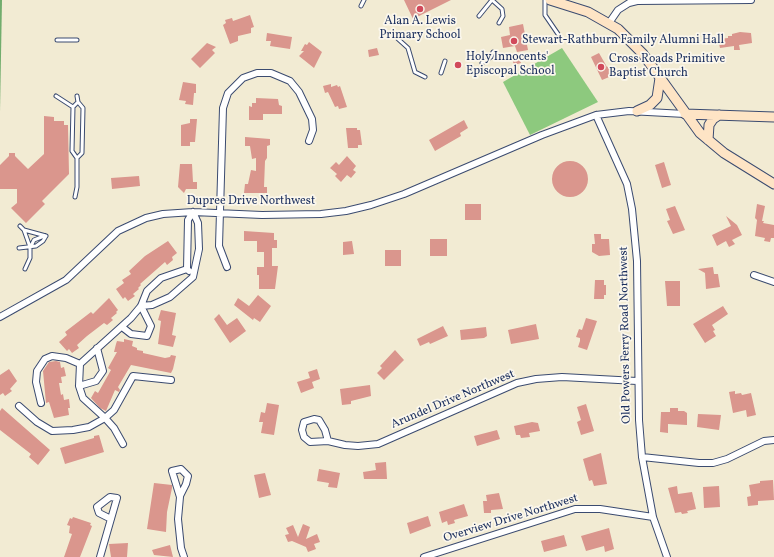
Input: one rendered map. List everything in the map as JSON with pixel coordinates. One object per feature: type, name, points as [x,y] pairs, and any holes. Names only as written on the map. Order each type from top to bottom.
[{"type":"street","points":[[550,0],[588,12],[609,23],[636,46],[685,114],[708,140],[724,153],[774,184]]},
{"type":"street","points":[[609,23],[618,10],[629,3],[658,0],[751,0]]},
{"type":"street","points":[[227,267],[219,246],[222,108],[228,93],[237,82],[250,75],[264,72],[278,75],[290,81],[299,92],[312,119],[313,130],[309,141]]},
{"type":"street","points":[[637,111],[654,102],[659,93],[660,78]]},
{"type":"street","name":"Dupree Drive Northwest","points":[[0,317],[66,280],[84,265],[109,239],[129,225],[146,218],[163,214],[192,212],[262,215],[321,214],[371,205],[404,194],[542,135],[596,116],[615,112],[637,111],[685,114]]},
{"type":"street","points":[[685,114],[774,117]]},
{"type":"street","points":[[708,140],[708,125],[719,115]]},
{"type":"street","name":"Old Powers Ferry Road Northwest","points":[[596,116],[626,184],[632,209],[637,262],[637,381],[642,457],[652,517],[667,557]]},
{"type":"street","points":[[192,212],[188,220],[187,269],[193,277]]},
{"type":"street","points":[[141,306],[152,305],[170,297],[193,277],[199,249],[198,223],[192,212]]},
{"type":"street","points":[[123,444],[114,428],[83,398],[79,386],[80,364],[122,327],[141,306],[147,291],[161,278],[187,269]]},
{"type":"street","points":[[754,275],[774,282]]},
{"type":"street","points":[[122,327],[131,334],[147,336],[151,326],[141,306]]},
{"type":"street","points":[[79,386],[96,382],[103,371],[97,348]]},
{"type":"street","points":[[41,403],[36,382],[37,370],[45,359],[52,356],[66,358],[80,364]]},
{"type":"street","points":[[19,406],[37,422],[52,431],[73,430],[90,427],[105,418],[114,410],[133,376],[171,380]]},
{"type":"street","name":"Arundel Drive Northwest","points":[[328,441],[325,430],[319,420],[314,419],[304,422],[302,430],[304,437],[310,442],[328,441],[345,445],[378,444],[517,383],[562,376],[637,381]]},
{"type":"street","points":[[642,457],[713,463],[727,459],[764,441],[774,440]]},
{"type":"street","points":[[180,496],[178,519],[181,548],[184,557]]},
{"type":"street","points":[[100,557],[111,519],[116,498],[110,497],[97,507],[99,513],[111,519]]},
{"type":"street","name":"Overview Drive Northwest","points":[[424,557],[574,509],[600,508],[652,517]]},
{"type":"lane","points":[[361,6],[364,0]]},
{"type":"lane","points":[[479,16],[492,0],[502,9],[503,16],[499,22]]},
{"type":"lane","points":[[545,0],[545,15],[558,34]]},
{"type":"lane","points":[[398,39],[408,48],[415,72],[425,77]]},
{"type":"lane","points":[[57,40],[77,40]]},
{"type":"lane","points":[[482,63],[491,57],[493,52]]},
{"type":"lane","points":[[441,73],[445,61]]},
{"type":"lane","points":[[56,96],[73,107]]},
{"type":"lane","points":[[77,96],[78,102],[83,108],[82,152],[77,158]]},
{"type":"lane","points":[[75,197],[77,187],[77,158],[72,151],[73,107],[78,102]]},
{"type":"lane","points":[[20,226],[24,230],[30,247],[30,258],[25,268]]},
{"type":"lane","points":[[24,230],[46,236]]},
{"type":"lane","points":[[30,247],[34,240],[46,236]]},
{"type":"lane","points":[[19,248],[36,246],[43,242],[46,236]]},
{"type":"green space","points":[[0,0],[2,0],[0,112]]},
{"type":"green space","points":[[562,48],[598,102],[530,135],[503,82]]},
{"type":"building","name":"Alan A. Lewis Primary School","points":[[404,0],[451,0],[413,19]]},
{"type":"building","points":[[250,15],[254,27],[251,28],[251,33],[238,36],[238,41],[230,44],[223,25],[226,23],[225,20],[232,18],[233,21]]},
{"type":"building","name":"Stewart-Rathburn Family Alumni Hall","points":[[523,24],[528,50],[517,52],[515,46],[503,48],[501,37],[510,35],[509,27]]},
{"type":"building","points":[[740,32],[751,33],[752,43],[739,45],[740,50],[734,50],[734,46],[720,48],[718,39],[728,38],[728,36],[732,36],[732,34]]},
{"type":"building","points":[[267,33],[292,37],[290,49],[270,46],[271,41],[266,41]]},
{"type":"building","points":[[309,42],[322,52],[314,68],[299,56],[304,51],[301,51],[305,44],[307,45]]},
{"type":"building","points":[[207,43],[216,47],[212,50],[215,53],[200,68],[191,59]]},
{"type":"building","points":[[377,48],[379,55],[369,57],[368,50]]},
{"type":"building","name":"Cross Roads Primitive Baptist Church","points":[[599,53],[607,67],[610,66],[614,75],[602,80],[591,57]]},
{"type":"building","points":[[519,57],[521,63],[514,65],[512,59]]},
{"type":"building","points":[[183,82],[196,84],[196,93],[194,93],[193,105],[185,104],[186,101],[179,100]]},
{"type":"building","points":[[331,84],[331,87],[337,85],[338,87],[340,86],[347,107],[339,109],[338,106],[335,107],[328,92],[325,93],[323,86]]},
{"type":"building","points":[[256,98],[278,99],[279,105],[282,106],[282,114],[263,114],[263,120],[249,120],[249,106],[252,107],[252,103],[256,103]]},
{"type":"building","points":[[44,116],[54,117],[54,121],[64,121],[64,125],[68,125],[69,174],[42,201],[45,204],[26,223],[11,208],[17,203],[17,189],[0,189],[0,165],[9,156],[9,153],[15,153],[15,156],[28,169],[44,154]]},
{"type":"building","points":[[190,119],[197,119],[195,142],[190,142],[190,146],[181,146],[181,125],[190,123]]},
{"type":"building","points":[[464,120],[468,128],[460,133],[461,136],[435,151],[429,140]]},
{"type":"building","points":[[346,128],[357,128],[357,130],[360,130],[362,145],[358,145],[358,148],[348,148]]},
{"type":"building","points":[[245,137],[270,139],[270,145],[267,146],[267,158],[265,161],[264,187],[267,187],[267,193],[244,193],[245,184],[248,184],[251,170],[256,171],[256,158],[252,159],[250,146],[245,146]]},
{"type":"building","points":[[347,156],[356,166],[353,170],[356,172],[351,178],[347,175],[341,182],[335,176],[337,174],[330,168],[336,162],[339,165]]},
{"type":"building","points":[[574,161],[583,166],[587,172],[587,186],[583,192],[574,197],[566,197],[557,192],[553,186],[552,175],[557,166],[563,162]]},
{"type":"building","points":[[664,162],[671,185],[662,188],[655,165]]},
{"type":"building","points":[[180,164],[192,164],[193,182],[197,182],[197,189],[186,189],[184,193],[178,187]]},
{"type":"building","points":[[139,176],[140,186],[112,189],[111,178]]},
{"type":"building","points":[[465,204],[481,204],[481,220],[465,220]]},
{"type":"building","points":[[757,204],[765,206],[762,221],[764,221],[763,223],[774,225],[774,238],[771,238],[770,242],[764,241],[765,238],[755,236]]},
{"type":"building","points":[[675,206],[685,230],[673,234],[667,221],[670,220],[666,209]]},
{"type":"building","points":[[726,216],[737,225],[742,235],[732,240],[735,244],[729,247],[726,241],[717,246],[712,235],[731,226]]},
{"type":"building","points":[[244,231],[274,233],[274,240],[277,240],[277,248],[272,248],[272,266],[278,266],[275,289],[259,289],[259,275],[257,275],[257,267],[264,267],[264,252],[257,252],[257,241],[244,241]]},
{"type":"building","points":[[594,234],[601,234],[601,239],[609,239],[610,255],[599,256],[592,252],[592,244],[595,244]]},
{"type":"building","points":[[430,239],[447,239],[447,256],[430,256]]},
{"type":"building","points":[[168,241],[177,253],[172,257],[173,260],[167,265],[165,262],[140,284],[139,289],[133,294],[135,296],[128,301],[125,297],[123,299],[116,289],[124,283],[122,280],[131,274],[129,271],[145,256]]},
{"type":"building","points":[[352,241],[354,254],[343,255],[343,242]]},
{"type":"building","points":[[385,250],[401,250],[401,266],[385,266]]},
{"type":"building","points":[[713,267],[714,274],[718,274],[720,287],[706,289],[705,273],[698,269]]},
{"type":"building","points":[[595,280],[604,280],[604,285],[606,285],[606,295],[604,295],[604,299],[594,299]]},
{"type":"building","points":[[665,281],[680,281],[680,306],[667,306]]},
{"type":"building","points":[[258,295],[271,306],[260,322],[254,318],[253,320],[234,305],[238,298],[249,306]]},
{"type":"building","points":[[109,298],[118,310],[116,312],[117,313],[111,318],[113,320],[107,325],[104,323],[87,336],[77,345],[79,348],[72,353],[69,349],[67,351],[59,342],[67,335],[65,332],[91,312],[93,314]]},
{"type":"building","points":[[723,306],[728,314],[712,325],[716,336],[705,343],[693,324]]},
{"type":"building","points":[[161,310],[176,313],[172,335],[176,336],[173,347],[158,344],[161,321],[158,320]]},
{"type":"building","points":[[219,314],[227,325],[237,318],[246,331],[230,343],[214,319]]},
{"type":"building","points":[[586,318],[597,321],[587,350],[578,347],[580,338],[576,337],[579,329],[582,330]]},
{"type":"building","points":[[536,324],[539,339],[511,344],[508,330]]},
{"type":"building","points":[[443,326],[448,336],[430,344],[429,342],[420,346],[417,339]]},
{"type":"building","points":[[486,327],[487,336],[484,338],[461,340],[460,330]]},
{"type":"building","points":[[124,339],[133,341],[132,346],[137,348],[137,350],[143,351],[143,353],[165,358],[170,357],[171,355],[176,356],[173,369],[171,373],[131,365],[118,387],[120,390],[119,392],[115,390],[106,411],[100,408],[91,398],[95,391],[98,393],[111,370],[108,368],[117,352],[114,352],[117,341],[124,342]]},
{"type":"building","points":[[395,350],[404,360],[384,380],[377,373],[382,368],[380,366]]},
{"type":"building","points":[[49,362],[60,362],[61,368],[64,367],[66,376],[61,377],[62,383],[59,383],[61,395],[63,394],[64,400],[69,399],[70,408],[68,408],[69,415],[54,418],[49,402],[46,403],[43,371]]},
{"type":"building","points":[[9,369],[17,381],[10,389],[12,391],[5,396],[3,393],[0,395],[0,375]]},
{"type":"building","points":[[317,369],[320,379],[312,382],[314,388],[301,393],[297,382],[310,378],[308,372]]},
{"type":"building","points":[[370,385],[371,396],[351,401],[351,404],[342,405],[340,389]]},
{"type":"building","points":[[735,391],[735,394],[741,393],[742,395],[751,393],[756,415],[747,417],[746,410],[733,413],[729,392]]},
{"type":"building","points":[[267,403],[279,405],[274,435],[261,433],[263,422],[259,422],[261,412],[265,413]]},
{"type":"building","points":[[586,404],[594,431],[581,435],[577,422],[581,420],[577,407]]},
{"type":"building","points":[[2,408],[50,450],[38,465],[29,457],[31,454],[0,430],[0,411]]},
{"type":"building","points":[[670,408],[678,408],[678,411],[684,411],[687,413],[687,425],[668,424],[668,433],[660,432],[661,412],[670,412]]},
{"type":"building","points":[[698,414],[721,415],[719,430],[697,427]]},
{"type":"building","points":[[532,422],[538,423],[540,431],[529,433],[530,437],[521,438],[520,435],[516,435],[514,426]]},
{"type":"building","points":[[497,430],[500,439],[477,446],[474,436]]},
{"type":"building","points":[[99,435],[104,452],[65,464],[60,448],[94,438],[94,436]]},
{"type":"building","points":[[601,453],[607,484],[594,486],[592,480],[589,481],[583,459]]},
{"type":"building","points":[[386,462],[387,479],[364,479],[363,472],[376,470],[375,463]]},
{"type":"building","points":[[319,469],[340,473],[337,488],[328,487],[329,483],[317,481]]},
{"type":"building","points":[[265,473],[271,495],[259,498],[254,475]]},
{"type":"building","points":[[773,480],[774,500],[758,501],[758,505],[748,506],[747,497],[751,496],[749,485],[760,483],[760,481]]},
{"type":"building","points":[[154,483],[172,485],[167,512],[166,532],[147,529]]},
{"type":"building","points":[[677,486],[678,494],[692,492],[696,509],[687,511],[688,513],[675,513],[668,488]]},
{"type":"building","points":[[719,486],[720,507],[704,508],[703,487]]},
{"type":"building","points":[[499,493],[503,509],[491,510],[491,513],[484,513],[483,501],[487,501],[486,495]]},
{"type":"building","points":[[464,504],[468,516],[454,520],[455,523],[448,525],[447,521],[442,523],[439,512]]},
{"type":"building","points":[[428,516],[431,526],[410,534],[407,523]]},
{"type":"building","points":[[73,517],[91,523],[90,525],[92,526],[80,557],[64,557],[72,534],[69,533],[70,526],[67,525],[70,518],[72,519]]},
{"type":"building","points":[[303,524],[310,527],[306,539],[317,534],[320,542],[314,544],[316,549],[308,552],[306,547],[292,541],[288,542],[285,535],[289,534],[286,528],[293,525],[298,537]]},
{"type":"building","points":[[609,528],[614,549],[605,552],[604,546],[586,551],[581,536]]},
{"type":"building","points":[[564,535],[567,546],[544,552],[541,541]]},
{"type":"building","points":[[128,543],[127,557],[111,557],[109,544]]},
{"type":"building","points":[[170,545],[173,557],[154,555],[152,550]]},
{"type":"place","name":"Alan A. Lewis Primary School","points":[[420,9]]},
{"type":"place","name":"Stewart-Rathburn Family Alumni Hall","points":[[514,41]]},
{"type":"place","name":"Holy Innocents' Episcopal School","points":[[458,65]]},
{"type":"place","name":"Cross Roads Primitive Baptist Church","points":[[601,67]]}]
